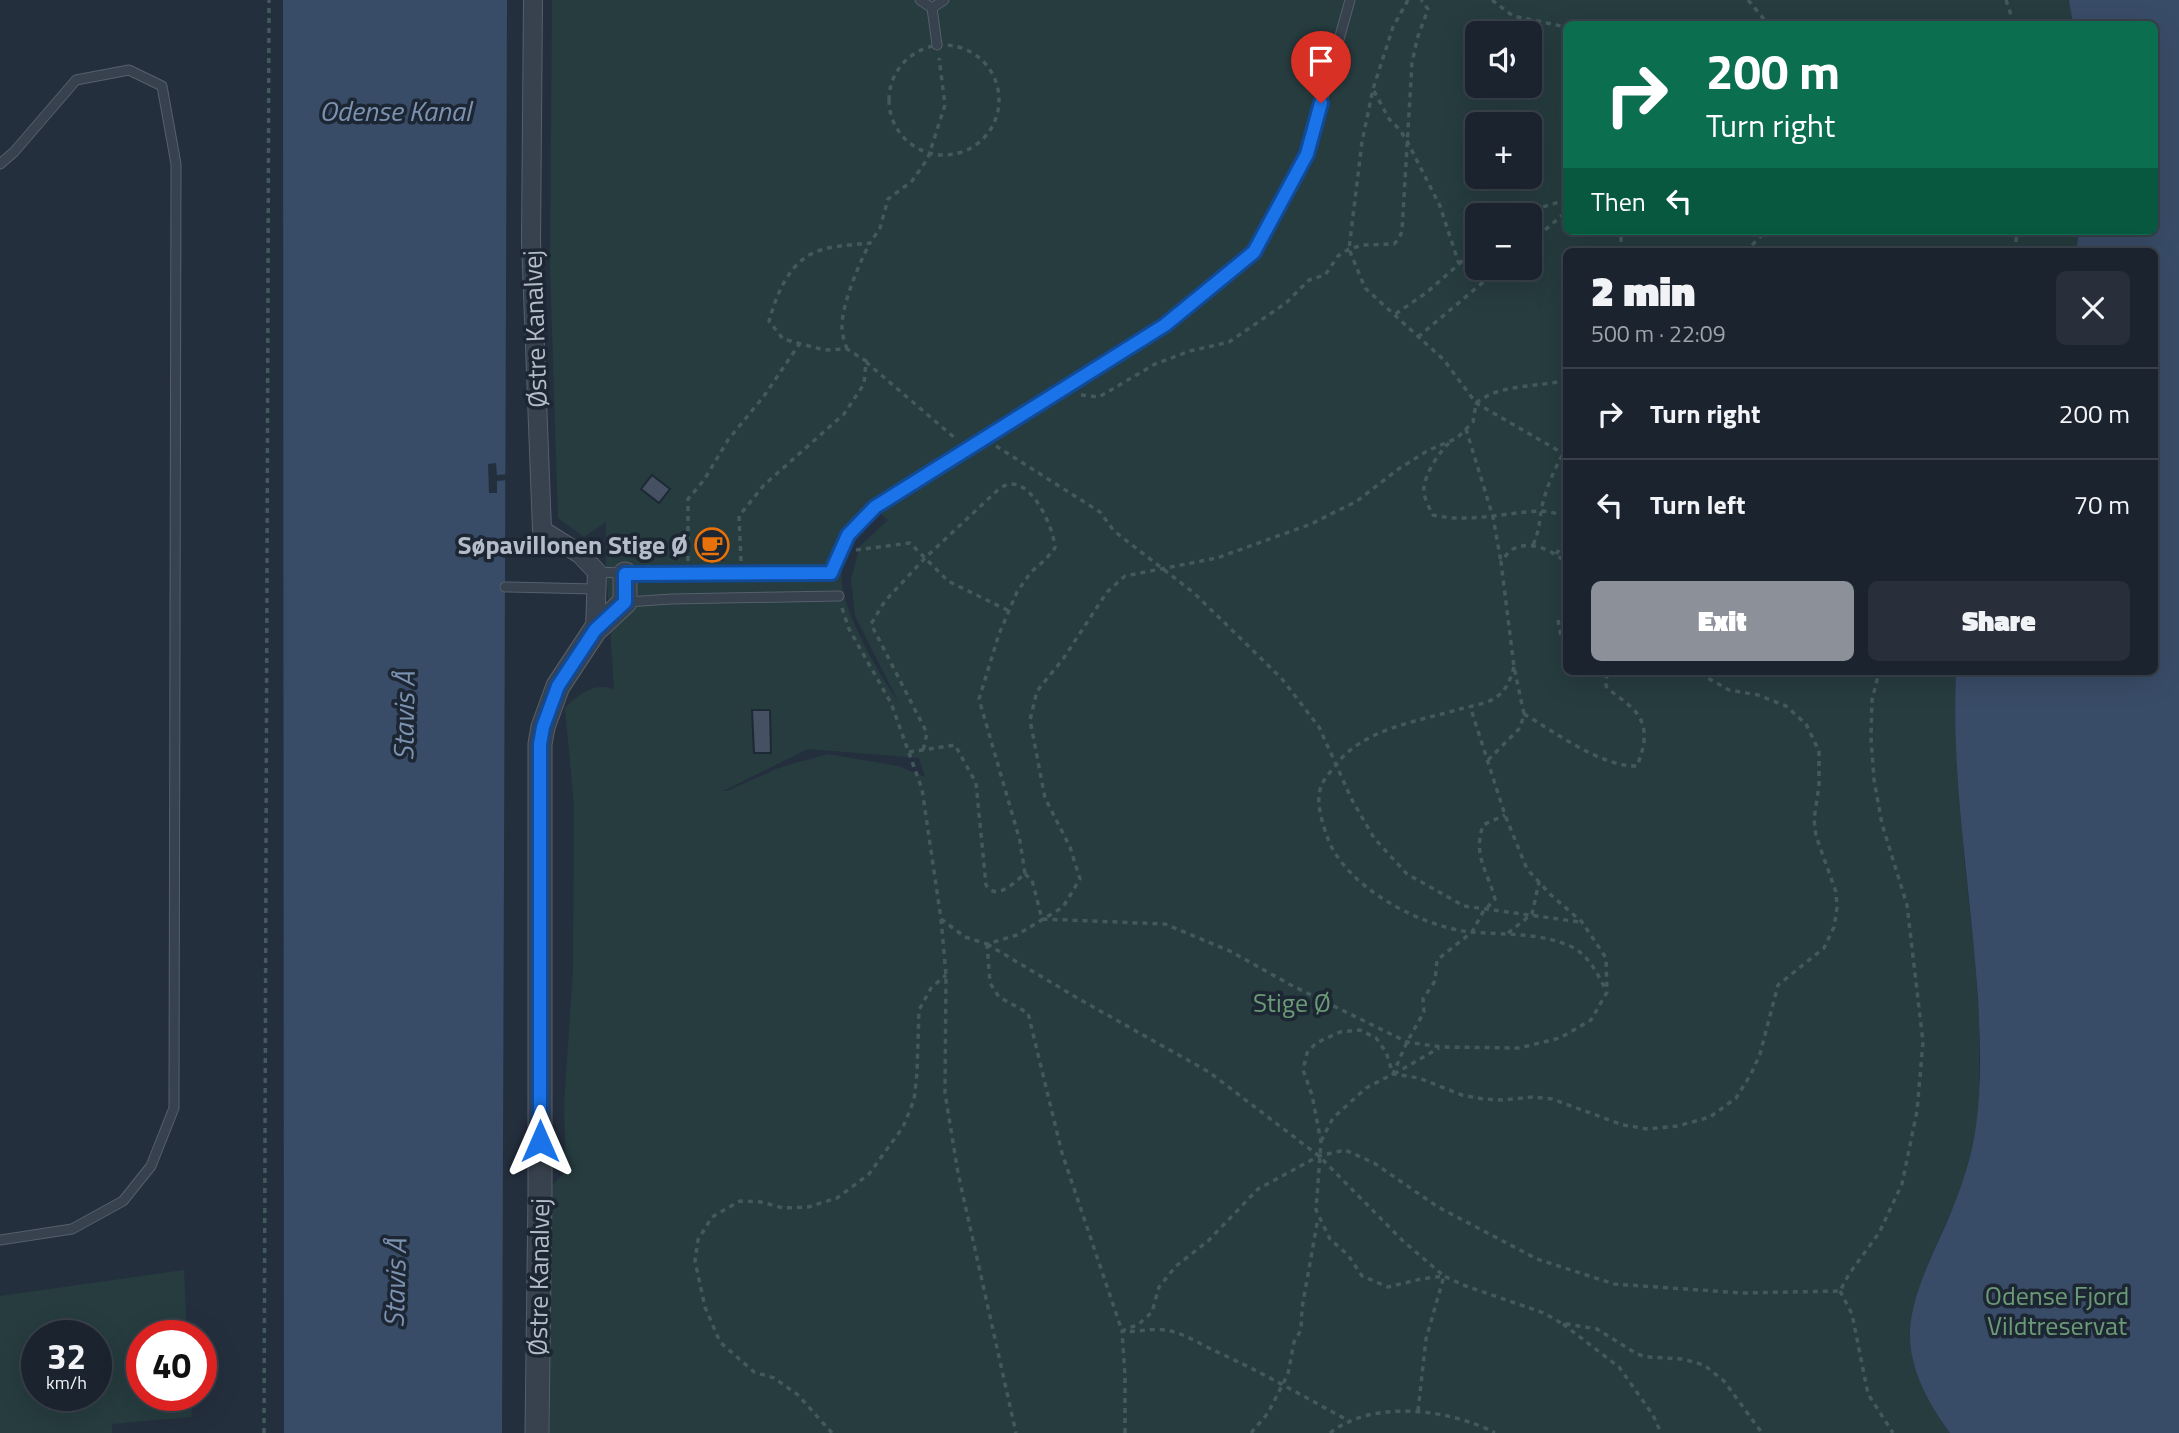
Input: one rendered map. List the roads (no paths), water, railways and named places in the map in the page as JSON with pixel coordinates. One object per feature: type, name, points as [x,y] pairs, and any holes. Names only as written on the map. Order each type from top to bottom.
[{"type":"street","name":"Østre Kanalvej","points":[[533,0],[531,241],[542,530],[580,554],[596,581]]},
{"type":"street","points":[[625,574],[625,602]]},
{"type":"street","points":[[595,630],[596,581]]},
{"type":"street","name":"Østre Kanalvej","points":[[537,1433],[540,744],[543,727],[558,686],[595,630],[625,602]]},
{"type":"lane","points":[[920,0],[932,8],[937,45]]},
{"type":"lane","points":[[932,8],[944,0]]},
{"type":"lane","points":[[505,587],[596,581],[625,574],[831,573],[848,535],[875,507],[1165,325],[1254,252],[1307,154],[1350,0]]},
{"type":"lane","points":[[0,164],[14,152],[76,80],[129,70],[162,86],[176,164],[174,1108],[151,1166],[123,1201],[72,1229],[0,1240]]},
{"type":"lane","points":[[625,602],[839,596]]},
{"type":"water","name":"Odense Kanal","points":[[283,0],[507,0],[502,1433],[284,1433]]},
{"type":"water","name":"Odense Fjord Vildtreservat","points":[[2069,0],[2179,0],[2179,1433],[1950,1433],[1922,1386],[1913,1359],[1910,1332],[1918,1290],[1968,1163],[1978,1110],[1978,999],[1956,754],[1956,675],[2158,675],[2158,248],[2077,248],[2078,235],[2158,235],[2158,21],[2072,21]]},
{"type":"place","name":"Søpavillonen Stige Ø","points":[[712,545]]},
{"type":"water label","name":"Stavis Å","points":[[404,716]]},
{"type":"water label","name":"Stavis Å","points":[[395,1283]]},
{"type":"park label","name":"Stige Ø","points":[[1292,1003]]}]
